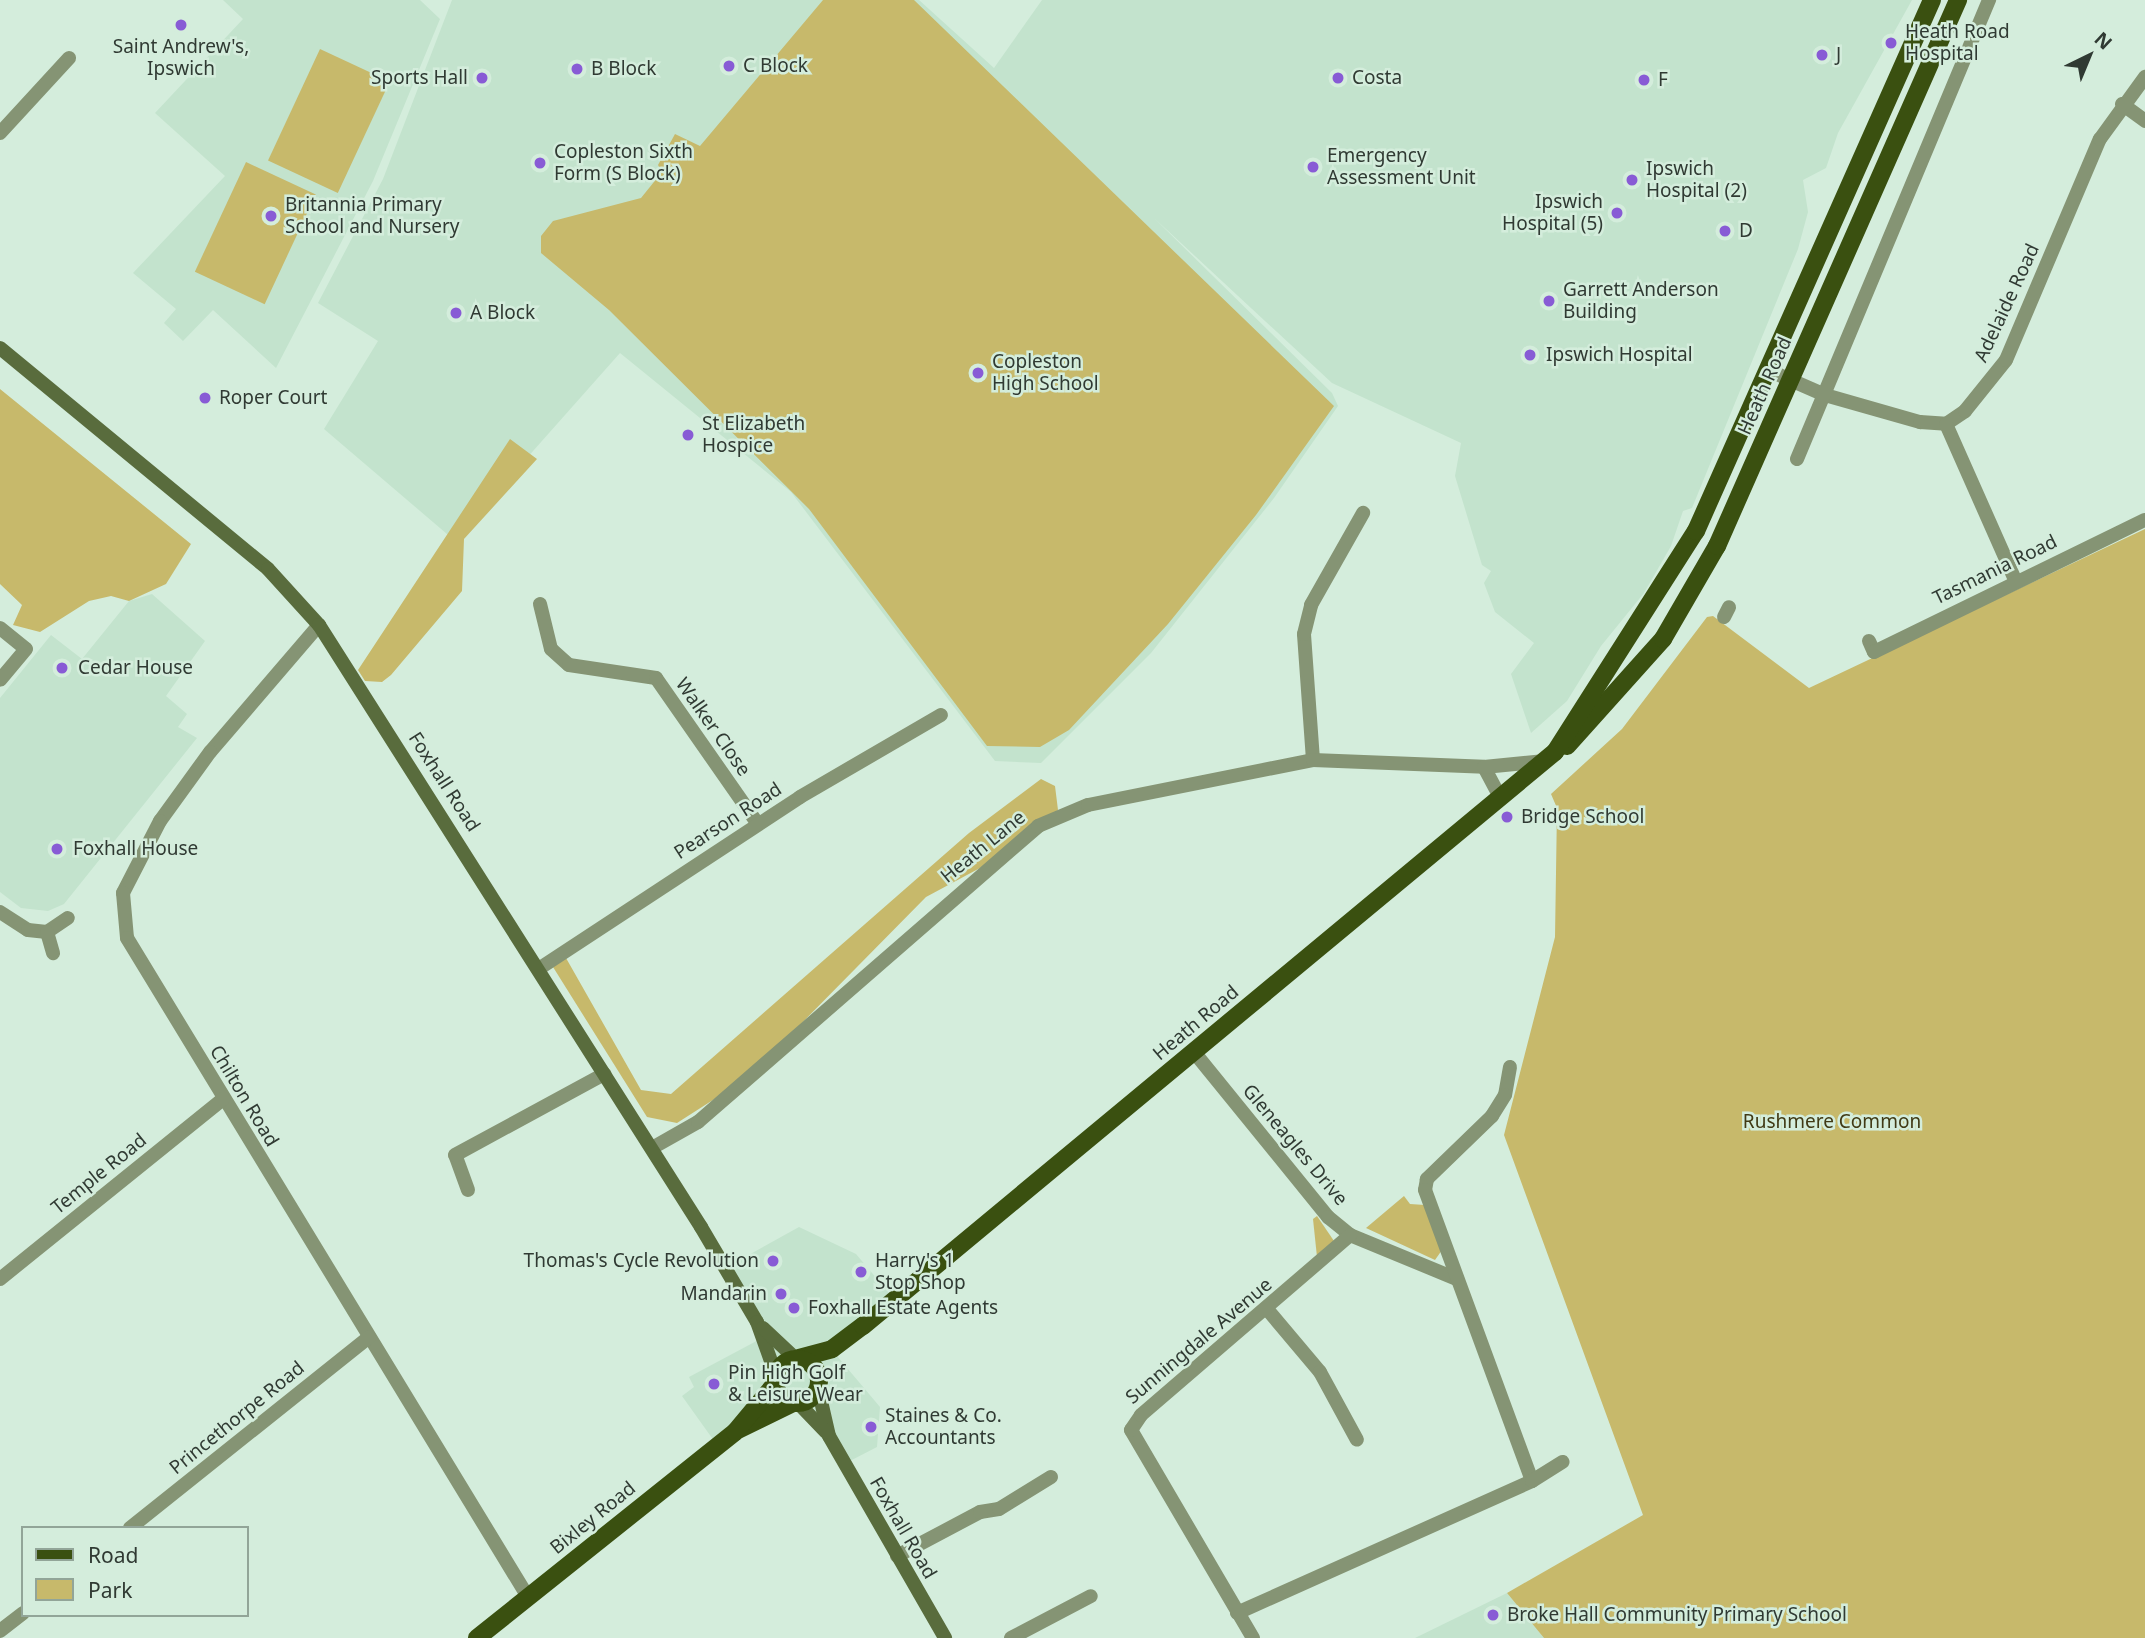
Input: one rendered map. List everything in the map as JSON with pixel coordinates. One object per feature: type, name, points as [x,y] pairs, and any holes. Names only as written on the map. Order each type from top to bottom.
[{"type":"main road","name":"Heath Road","points":[[1551,756],[1669,579],[1770,371],[1932,0]]},
{"type":"main road","name":"Heath Road","points":[[798,1358],[832,1349],[863,1326],[1551,756],[1577,740],[1663,639],[1717,546],[1958,0]]},
{"type":"main road","name":"Heath Road","points":[[819,1385],[863,1326]]},
{"type":"main road","points":[[798,1358],[812,1364],[819,1385],[796,1404],[775,1380],[784,1363],[798,1358]]},
{"type":"main road","name":"Bixley Road","points":[[477,1638],[735,1432],[775,1380]]},
{"type":"main road","name":"Bixley Road","points":[[735,1432],[796,1404]]},
{"type":"street","points":[[1797,459],[1825,395],[1857,303],[1989,0]]},
{"type":"street","points":[[0,133],[69,58]]},
{"type":"street","name":"Adelaide Road","points":[[1946,424],[1983,392],[2006,360],[2100,139],[2122,104],[2145,77]]},
{"type":"street","points":[[2122,104],[2145,121]]},
{"type":"street","name":"Foxhall Road","points":[[0,348],[268,569],[319,625],[540,968],[652,1148],[757,1322],[775,1380]]},
{"type":"street","points":[[1770,371],[1825,395],[1876,412],[1946,424],[2015,580]]},
{"type":"street","points":[[1313,760],[1304,634],[1311,605],[1363,513]]},
{"type":"street","name":"Tasmania Road","points":[[1869,641],[1874,652],[2015,580],[2145,520]]},
{"type":"street","name":"Walker Close","points":[[540,604],[551,649],[569,666],[656,678],[758,824]]},
{"type":"street","name":"Chilton Road","points":[[319,625],[177,796],[123,893],[130,945],[528,1597]]},
{"type":"street","points":[[0,628],[26,649],[0,680]]},
{"type":"street","name":"Pearson Road","points":[[540,968],[758,824],[941,715]]},
{"type":"street","name":"Heath Lane","points":[[652,1148],[698,1122],[1038,826],[1122,796],[1313,760],[1484,767],[1551,756]]},
{"type":"street","points":[[1484,767],[1501,800]]},
{"type":"street","points":[[0,912],[27,930],[47,932],[68,918]]},
{"type":"street","points":[[47,932],[53,953]]},
{"type":"street","name":"Gleneagles Drive","points":[[1194,1052],[1328,1217],[1350,1235],[1457,1279]]},
{"type":"street","points":[[1510,1066],[1506,1095],[1492,1116],[1427,1179],[1425,1190],[1532,1481]]},
{"type":"street","points":[[468,1189],[455,1155],[604,1074]]},
{"type":"street","name":"Temple Road","points":[[0,1279],[223,1099]]},
{"type":"street","name":"Sunningdale Avenue","points":[[1253,1638],[1131,1430],[1141,1415],[1350,1235]]},
{"type":"street","points":[[1267,1309],[1320,1372],[1357,1440]]},
{"type":"street","name":"Foxhall Road","points":[[757,1322],[798,1358]]},
{"type":"street","name":"Princethorpe Road","points":[[133,1526],[369,1338]]},
{"type":"street","name":"Foxhall Road","points":[[819,1385],[829,1436]]},
{"type":"street","name":"Foxhall Road","points":[[796,1404],[829,1436],[945,1638]]},
{"type":"street","points":[[1237,1613],[1532,1481],[1563,1462]]},
{"type":"street","points":[[897,1556],[980,1512],[999,1509],[1051,1477]]},
{"type":"street","points":[[1011,1638],[1091,1596]]},
{"type":"street","points":[[0,1631],[21,1615]]},
{"type":"shaded area","name":"Britannia Primary School and Nursery","points":[[223,0],[420,0],[440,19],[373,181],[276,368],[213,310],[183,341],[164,323],[176,309],[133,273],[225,176],[155,113],[243,19]]},
{"type":"shaded area","points":[[452,0],[919,0],[994,68],[1042,0],[1912,0],[1838,133],[1826,168],[1803,180],[1808,212],[1798,249],[1692,508],[1683,511],[1671,546],[1644,593],[1601,646],[1567,701],[1531,733],[1511,674],[1534,643],[1495,612],[1484,583],[1491,571],[1482,565],[1455,476],[1461,443],[1332,383],[1154,218],[1332,393],[1338,406],[1274,498],[1151,653],[1041,763],[995,761],[791,492],[620,353],[454,540],[324,429],[378,341],[318,303],[383,179]]},
{"type":"shaded area","points":[[152,594],[205,641],[166,696],[187,714],[178,727],[197,738],[64,904],[48,911],[21,908],[0,892],[0,698],[51,635],[82,659],[129,601]]},
{"type":"shaded area","points":[[799,1227],[856,1254],[894,1299],[837,1356],[880,1407],[877,1447],[844,1464],[810,1401],[717,1445],[682,1396],[694,1387],[689,1377],[766,1336],[725,1268]]},
{"type":"shaded area","name":"Broke Hall Community Primary School","points":[[1507,1593],[1544,1638],[1415,1638]]},
{"type":"green space","name":"Copleston High School","points":[[823,0],[914,0],[1334,406],[1256,515],[1168,624],[1069,730],[1040,747],[987,746],[809,509],[609,310],[541,253],[541,236],[553,221],[641,198],[662,172],[658,165],[675,134],[700,146]]},
{"type":"green space","points":[[320,49],[390,82],[338,193],[268,160]]},
{"type":"green space","points":[[246,162],[316,195],[265,304],[195,272]]},
{"type":"green space","points":[[0,389],[191,544],[166,584],[129,601],[111,596],[89,601],[40,632],[13,625],[22,605],[0,584]]},
{"type":"green space","points":[[510,439],[537,459],[464,539],[462,591],[391,675],[382,682],[365,681],[358,670]]},
{"type":"green space","name":"Rushmere Common","points":[[2145,529],[2145,1638],[1544,1638],[1507,1593],[1643,1515],[1504,1135],[1555,937],[1557,808],[1551,794],[1622,729],[1707,617],[1713,616],[1809,688]]},
{"type":"green space","points":[[1041,779],[1055,786],[1058,810],[980,868],[926,897],[788,1037],[727,1091],[677,1123],[647,1117],[553,967],[566,958],[641,1090],[671,1094],[969,833]]},
{"type":"green space","points":[[1404,1196],[1410,1204],[1425,1205],[1442,1250],[1435,1260],[1366,1228]]},
{"type":"green space","points":[[1317,1216],[1334,1241],[1317,1257],[1313,1219]]},
{"type":"place","name":"Saint Andrew's, Ipswich","points":[[181,25]]},
{"type":"place","name":"Heath Road Hospital","points":[[1891,43]]},
{"type":"place","name":"J","points":[[1822,55]]},
{"type":"place","name":"C Block","points":[[729,66]]},
{"type":"place","name":"B Block","points":[[577,69]]},
{"type":"place","name":"Sports Hall","points":[[482,78]]},
{"type":"place","name":"Costa","points":[[1338,78]]},
{"type":"place","name":"F","points":[[1644,80]]},
{"type":"place","name":"Copleston Sixth Form (S Block)","points":[[540,163]]},
{"type":"place","name":"Emergency Assessment Unit","points":[[1313,167]]},
{"type":"place","name":"Ipswich Hospital (2)","points":[[1632,180]]},
{"type":"place","name":"Ipswich Hospital (5)","points":[[1617,213]]},
{"type":"place","name":"Britannia Primary School and Nursery","points":[[271,216]]},
{"type":"place","name":"D","points":[[1725,231]]},
{"type":"place","name":"Garrett Anderson Building","points":[[1549,301]]},
{"type":"place","name":"A Block","points":[[456,313]]},
{"type":"place","name":"Ipswich Hospital","points":[[1530,355]]},
{"type":"place","name":"Copleston High School","points":[[978,373]]},
{"type":"place","name":"Roper Court","points":[[205,398]]},
{"type":"place","name":"St Elizabeth Hospice","points":[[688,435]]},
{"type":"place","name":"Cedar House","points":[[62,668]]},
{"type":"place","name":"Bridge School","points":[[1507,817]]},
{"type":"place","name":"Foxhall House","points":[[57,849]]},
{"type":"place","name":"Thomas's Cycle Revolution","points":[[773,1261]]},
{"type":"place","name":"Harry's 1 Stop Shop","points":[[861,1272]]},
{"type":"place","name":"Mandarin","points":[[781,1294]]},
{"type":"place","name":"Foxhall Estate Agents","points":[[794,1308]]},
{"type":"place","name":"Pin High Golf & Leisure Wear","points":[[714,1384]]},
{"type":"place","name":"Staines & Co. Accountants","points":[[871,1427]]},
{"type":"place","name":"Broke Hall Community Primary School","points":[[1493,1615]]}]
